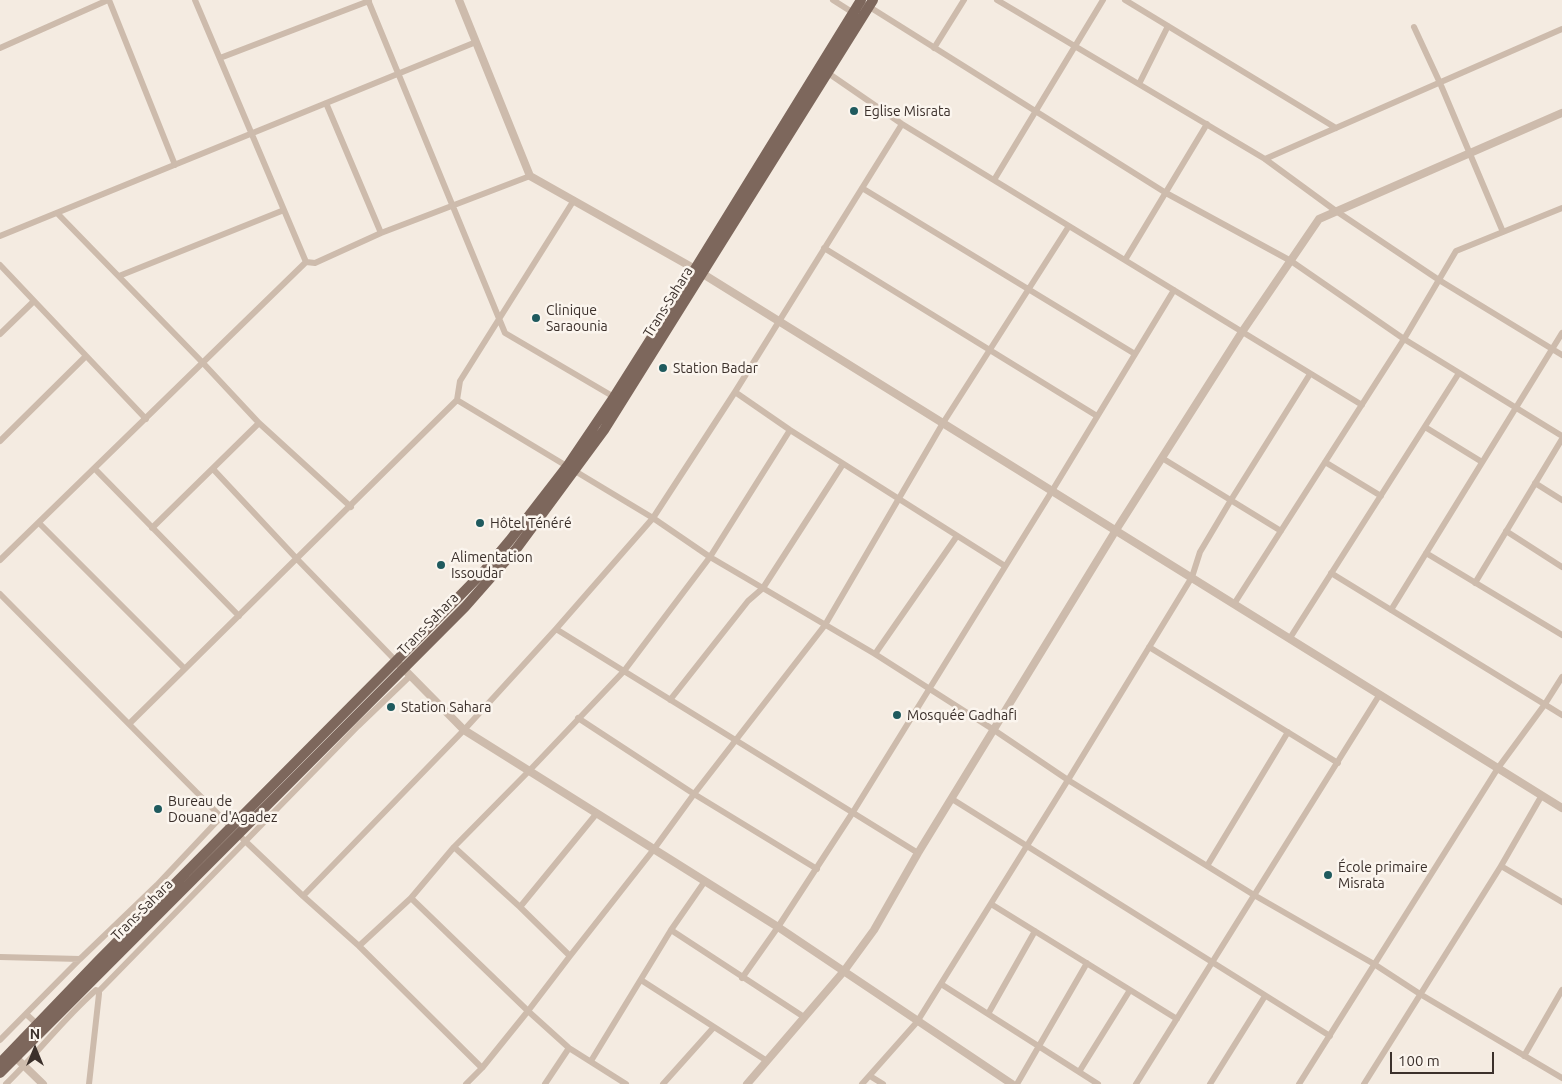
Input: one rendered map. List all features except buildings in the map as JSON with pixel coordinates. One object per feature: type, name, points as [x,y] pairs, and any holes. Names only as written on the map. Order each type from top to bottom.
[{"type":"main road","name":"Trans-Sahara","points":[[0,1063],[13,1055],[104,968],[404,669],[484,570],[604,430],[629,381],[866,2]]},
{"type":"main road","name":"Trans-Sahara","points":[[802,104],[828,73],[857,16]]},
{"type":"main road","name":"Trans-Sahara","points":[[571,468],[614,397],[629,381]]},
{"type":"main road","name":"Trans-Sahara","points":[[0,1073],[37,1024],[238,834]]},
{"type":"street","points":[[0,48],[108,0],[175,165]]},
{"type":"street","points":[[196,0],[306,262]]},
{"type":"street","points":[[220,58],[368,0],[505,333],[614,397]]},
{"type":"street","points":[[459,0],[530,176],[699,271],[1562,808]]},
{"type":"street","points":[[833,0],[857,16]]},
{"type":"street","points":[[934,48],[964,0]]},
{"type":"street","points":[[997,0],[1265,159],[1336,211],[1438,280],[1562,355]]},
{"type":"street","points":[[994,180],[1103,0]]},
{"type":"street","points":[[1125,0],[1336,128]]},
{"type":"street","points":[[866,2],[934,48],[1166,193],[1290,261],[1404,339],[1562,438],[1475,583]]},
{"type":"street","points":[[1138,84],[1168,26]]},
{"type":"street","points":[[1414,27],[1440,82],[1503,232]]},
{"type":"street","points":[[1265,159],[1562,29]]},
{"type":"street","points":[[0,236],[476,42]]},
{"type":"street","points":[[828,73],[902,124],[1362,405]]},
{"type":"street","points":[[326,103],[381,233]]},
{"type":"street","points":[[747,1084],[844,971],[874,930],[918,853],[1116,530],[1242,332],[1319,219],[1562,113]]},
{"type":"street","points":[[304,896],[464,730],[653,518],[735,392],[902,124]]},
{"type":"street","points":[[1125,260],[1207,124]]},
{"type":"street","points":[[306,262],[314,263],[381,233],[530,176]]},
{"type":"street","points":[[862,188],[1135,354]]},
{"type":"street","points":[[129,724],[351,507],[457,400],[460,382],[574,200]]},
{"type":"street","points":[[1234,604],[1404,339],[1456,251],[1562,208]]},
{"type":"street","points":[[119,276],[284,210]]},
{"type":"street","points":[[57,213],[259,423],[351,507]]},
{"type":"street","points":[[466,1084],[482,1068],[528,1011],[825,625],[943,423],[1069,226]]},
{"type":"street","points":[[824,248],[1097,416]]},
{"type":"street","points":[[0,560],[306,262]]},
{"type":"street","points":[[0,265],[146,419]]},
{"type":"street","points":[[742,978],[817,869],[853,812],[1174,290]]},
{"type":"street","points":[[0,334],[34,301]]},
{"type":"street","points":[[1390,610],[1562,333]]},
{"type":"street","points":[[0,441],[86,356]]},
{"type":"street","points":[[1290,638],[1460,373]]},
{"type":"street","points":[[862,1084],[917,1022],[1192,577],[1200,552],[1310,374]]},
{"type":"street","points":[[735,392],[790,430],[1005,566]]},
{"type":"street","points":[[457,400],[653,518],[710,557],[875,654],[1068,780],[1254,895],[1374,964],[1560,1080]]},
{"type":"street","points":[[152,528],[259,423]]},
{"type":"street","points":[[1425,427],[1482,462]]},
{"type":"street","points":[[359,946],[411,898],[454,847],[529,772],[624,671],[710,557],[790,430]]},
{"type":"street","points":[[1162,458],[1281,531]]},
{"type":"street","points":[[1325,462],[1381,496]]},
{"type":"street","points":[[670,700],[748,601],[763,588],[843,464]]},
{"type":"street","points":[[94,469],[239,616]]},
{"type":"street","points":[[213,469],[464,730],[778,927],[1012,1084]]},
{"type":"street","points":[[1536,483],[1562,500]]},
{"type":"street","points":[[39,523],[185,669]]},
{"type":"street","points":[[1506,532],[1562,567]]},
{"type":"street","points":[[875,654],[957,536]]},
{"type":"street","points":[[1426,553],[1562,635]]},
{"type":"street","points":[[1331,573],[1562,715]]},
{"type":"street","points":[[0,594],[238,834],[359,946],[482,1068]]},
{"type":"street","points":[[556,629],[918,853]]},
{"type":"street","points":[[1149,647],[1338,762]]},
{"type":"street","points":[[89,1084],[99,991],[238,834],[358,726],[404,669]]},
{"type":"street","points":[[1299,1084],[1498,768],[1562,677]]},
{"type":"street","points":[[1136,1084],[1380,694]]},
{"type":"street","points":[[578,718],[694,794],[817,869]]},
{"type":"street","points":[[1207,866],[1288,732]]},
{"type":"street","points":[[1364,1084],[1501,866],[1542,795]]},
{"type":"street","points":[[952,799],[1330,1036]]},
{"type":"street","points":[[520,907],[597,813]]},
{"type":"street","points":[[0,1040],[80,959],[157,886],[221,817]]},
{"type":"street","points":[[454,847],[570,956]]},
{"type":"street","points":[[1501,866],[1562,902]]},
{"type":"street","points":[[591,1061],[671,930],[705,881]]},
{"type":"street","points":[[411,898],[528,1011],[570,1048],[626,1084]]},
{"type":"street","points":[[991,904],[1177,1019]]},
{"type":"street","points":[[671,930],[804,1017]]},
{"type":"street","points":[[988,1014],[1035,931]]},
{"type":"street","points":[[0,957],[80,959]]},
{"type":"street","points":[[1017,1084],[1087,963]]},
{"type":"street","points":[[641,980],[767,1061]]},
{"type":"street","points":[[940,984],[1098,1084]]},
{"type":"street","points":[[6,1084],[83,1002],[96,990],[99,991]]},
{"type":"street","points":[[1079,1072],[1130,990]]},
{"type":"street","points":[[1524,1056],[1562,990]]},
{"type":"street","points":[[1210,1084],[1266,996]]},
{"type":"street","points":[[26,1014],[37,1024]]},
{"type":"street","points":[[663,1084],[714,1027]]},
{"type":"street","points":[[545,1084],[570,1048]]},
{"type":"street","points":[[13,1055],[43,1084]]},
{"type":"street","points":[[870,1076],[883,1084]]},
{"type":"place","name":"Eglise Misrata","points":[[854,111]]},
{"type":"place","name":"Clinique Saraounia","points":[[536,318]]},
{"type":"place","name":"Station Badar","points":[[663,368]]},
{"type":"place","name":"Hôtel Ténéré","points":[[480,523]]},
{"type":"place","name":"Alimentation Issoudar","points":[[441,565]]},
{"type":"place","name":"Station Sahara","points":[[391,707]]},
{"type":"place","name":"Mosquée Gadhafi","points":[[897,715]]},
{"type":"place","name":"Bureau de Douane d'Agadez","points":[[158,809]]},
{"type":"place","name":"École primaire Misrata","points":[[1328,875]]}]
